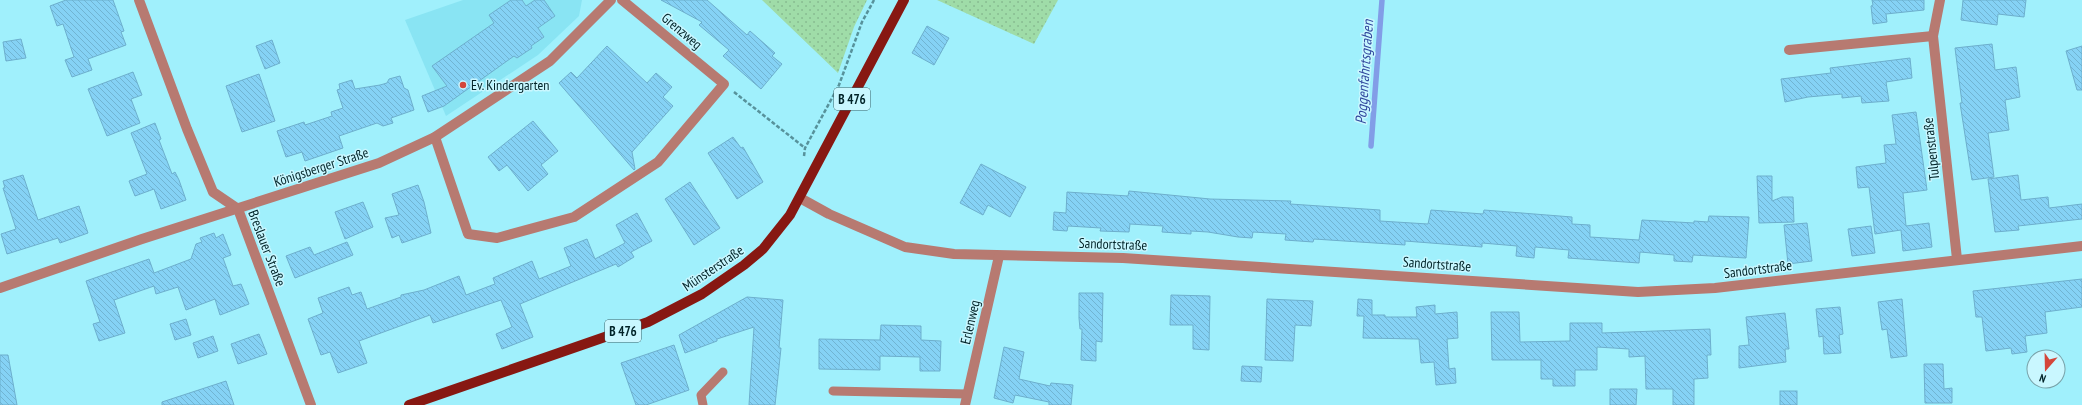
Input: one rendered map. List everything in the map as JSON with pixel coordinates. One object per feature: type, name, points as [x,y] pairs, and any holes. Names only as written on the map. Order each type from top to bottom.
[{"type":"main road","name":"Münsterstraße","points":[[409,405],[648,322],[676,309],[725,280],[763,249],[790,215],[800,198],[904,0]]},
{"type":"street","name":"Breslauer Straße","points":[[139,0],[187,129],[213,192],[238,209],[312,405]]},
{"type":"street","name":"Königsberger Straße","points":[[0,288],[142,239],[379,163],[435,136],[550,61],[612,0]]},
{"type":"street","name":"Grenzweg","points":[[622,0],[724,84]]},
{"type":"street","name":"Tulpenstraße","points":[[1940,0],[1933,36],[1957,259]]},
{"type":"street","points":[[1789,50],[1933,36]]},
{"type":"street","points":[[435,136],[468,234],[497,238],[574,217],[658,162],[724,84]]},
{"type":"street","name":"Sandortstraße","points":[[800,198],[868,232],[905,247],[954,254],[1123,258],[1638,292],[1715,288],[1957,259],[2082,246]]},
{"type":"street","name":"Erlenweg","points":[[965,405],[999,256]]},
{"type":"lane","points":[[704,405],[702,395],[724,372]]},
{"type":"lane","points":[[833,391],[968,394]]},
{"type":"path","points":[[803,162],[805,148],[839,85],[862,22],[874,0]]},
{"type":"path","points":[[724,84],[805,148]]},
{"type":"shaded area","name":"Ev. Kindergarten","points":[[463,0],[582,0],[579,16],[538,55],[446,116],[405,20]]},
{"type":"green space","points":[[762,0],[867,0],[854,27],[838,73]]},
{"type":"green space","points":[[937,0],[1058,0],[1034,44]]},
{"type":"building","points":[[66,0],[113,0],[124,31],[121,32],[126,45],[88,59],[92,70],[72,77],[65,60],[74,57],[63,24],[57,26],[50,6]]},
{"type":"building","points":[[511,0],[522,0],[526,6],[535,0],[544,0],[555,16],[538,28],[544,37],[531,46],[532,48],[517,58],[514,56],[444,106],[428,112],[422,96],[447,86],[432,66],[494,23],[489,15]]},
{"type":"building","points":[[661,0],[707,0],[747,35],[750,31],[775,53],[772,56],[782,64],[761,89],[723,56],[729,50],[699,25],[702,22]]},
{"type":"building","points":[[1872,0],[1924,0],[1924,10],[1886,14],[1887,22],[1873,24],[1871,6],[1873,5]]},
{"type":"building","points":[[1963,0],[2026,0],[2024,17],[1998,14],[1997,25],[1961,20]]},
{"type":"building","points":[[927,26],[949,38],[934,65],[912,53]]},
{"type":"building","points":[[21,39],[26,58],[6,61],[3,42]]},
{"type":"building","points":[[272,40],[280,63],[265,69],[256,46]]},
{"type":"building","points":[[1992,44],[1995,70],[2016,67],[2020,97],[2005,100],[2009,130],[1988,133],[1994,177],[1972,180],[1960,103],[1962,103],[1955,48]]},
{"type":"building","points":[[607,46],[647,83],[656,73],[672,87],[663,97],[673,106],[632,152],[634,170],[559,83],[571,72],[577,78]]},
{"type":"building","points":[[2082,46],[2082,90],[2077,90],[2066,51]]},
{"type":"building","points":[[1910,58],[1912,78],[1886,82],[1889,101],[1862,103],[1861,96],[1842,98],[1842,94],[1808,97],[1785,102],[1781,79],[1831,73],[1830,68]]},
{"type":"building","points":[[133,72],[142,95],[131,99],[140,123],[107,136],[88,89]]},
{"type":"building","points":[[259,74],[275,121],[242,132],[226,86]]},
{"type":"building","points":[[400,76],[404,88],[408,90],[414,110],[391,118],[393,123],[383,126],[377,123],[339,136],[343,148],[305,161],[302,152],[286,157],[277,131],[304,122],[305,125],[332,116],[331,112],[343,108],[337,90],[340,89],[339,84],[352,80],[355,89],[387,83],[389,79]]},
{"type":"building","points":[[1916,112],[1927,190],[1903,193],[1906,226],[1929,223],[1932,247],[1903,251],[1901,230],[1875,234],[1869,187],[1858,188],[1856,167],[1886,163],[1884,145],[1896,144],[1892,115]]},
{"type":"building","points":[[533,121],[558,151],[541,165],[548,174],[528,191],[507,165],[499,171],[488,157]]},
{"type":"building","points":[[155,123],[161,139],[159,140],[172,174],[175,172],[186,200],[161,209],[154,189],[135,196],[129,181],[147,174],[131,133]]},
{"type":"building","points":[[733,137],[741,148],[743,147],[763,182],[737,199],[708,153]]},
{"type":"building","points":[[981,164],[1026,187],[1010,217],[988,205],[983,215],[960,203]]},
{"type":"building","points":[[23,175],[38,220],[79,206],[88,233],[60,243],[58,238],[7,254],[1,234],[16,229],[3,188],[5,188],[3,181]]},
{"type":"building","points":[[2018,175],[2021,200],[2048,197],[2049,208],[2082,204],[2082,219],[2018,226],[2019,230],[1995,232],[1988,179]]},
{"type":"building","points":[[1757,176],[1772,176],[1772,201],[1782,197],[1793,197],[1794,222],[1759,223]]},
{"type":"building","points":[[690,182],[720,228],[694,245],[665,199]]},
{"type":"building","points":[[418,185],[424,202],[431,233],[402,243],[399,235],[392,238],[385,218],[399,215],[392,194]]},
{"type":"building","points":[[1129,191],[1210,199],[1291,201],[1290,204],[1380,210],[1380,221],[1428,224],[1431,210],[1483,214],[1484,210],[1572,217],[1572,224],[1590,225],[1590,237],[1639,240],[1642,220],[1694,223],[1694,221],[1708,222],[1709,216],[1749,217],[1746,258],[1693,255],[1692,262],[1674,261],[1674,255],[1640,252],[1639,263],[1568,258],[1569,250],[1535,247],[1534,258],[1516,256],[1517,246],[1482,243],[1482,247],[1405,241],[1405,245],[1314,239],[1313,242],[1285,240],[1286,234],[1253,232],[1252,238],[1208,232],[1191,231],[1191,234],[1162,232],[1163,226],[1130,224],[1129,232],[1100,231],[1101,228],[1068,226],[1067,231],[1053,230],[1054,212],[1066,213],[1067,192],[1128,196]]},
{"type":"building","points":[[363,202],[373,227],[345,239],[335,212]]},
{"type":"building","points":[[637,213],[652,241],[631,252],[634,257],[618,267],[616,264],[520,304],[533,337],[502,349],[496,334],[512,327],[501,300],[433,323],[430,315],[359,341],[367,363],[338,373],[330,352],[321,355],[308,319],[323,313],[318,298],[349,287],[352,295],[361,292],[367,309],[401,297],[401,295],[424,290],[459,276],[466,295],[495,284],[493,278],[532,261],[539,279],[571,266],[564,248],[587,239],[595,259],[625,243],[616,225]]},
{"type":"building","points":[[1807,223],[1812,261],[1788,264],[1784,225]]},
{"type":"building","points":[[1871,226],[1875,253],[1852,256],[1848,229]]},
{"type":"building","points":[[214,233],[216,238],[223,234],[231,255],[223,258],[233,286],[241,284],[249,304],[220,315],[215,299],[186,310],[178,287],[156,294],[154,286],[114,300],[125,333],[99,341],[93,324],[100,322],[86,281],[149,259],[154,273],[191,259],[196,244],[202,242],[200,238]]},
{"type":"building","points":[[347,242],[353,255],[295,278],[286,256],[310,247],[314,255]]},
{"type":"building","points":[[2082,279],[2082,307],[2045,312],[2047,333],[2025,336],[2026,352],[2012,354],[2011,348],[1986,351],[1982,317],[1976,317],[1973,291]]},
{"type":"building","points":[[1079,293],[1103,293],[1102,342],[1096,341],[1096,361],[1081,360],[1082,329],[1080,329],[1079,318]]},
{"type":"building","points":[[1171,295],[1210,296],[1209,350],[1193,349],[1193,325],[1170,325]]},
{"type":"building","points":[[747,297],[783,300],[779,348],[781,348],[775,405],[749,405],[754,327],[717,339],[717,341],[685,353],[679,335]]},
{"type":"building","points":[[1267,299],[1313,301],[1311,326],[1295,325],[1293,361],[1265,360]]},
{"type":"building","points":[[1358,299],[1372,300],[1372,315],[1385,315],[1385,317],[1417,317],[1416,307],[1435,305],[1435,314],[1457,312],[1458,338],[1447,339],[1449,369],[1455,368],[1456,383],[1436,385],[1434,362],[1421,363],[1419,339],[1363,338],[1364,316],[1357,316]]},
{"type":"building","points":[[1902,299],[1907,356],[1891,358],[1887,329],[1882,330],[1878,302]]},
{"type":"building","points":[[1840,307],[1843,334],[1839,335],[1841,353],[1824,354],[1823,336],[1819,337],[1816,309]]},
{"type":"building","points":[[1491,312],[1519,312],[1520,342],[1570,341],[1570,323],[1602,323],[1602,333],[1710,329],[1711,355],[1707,355],[1708,378],[1694,379],[1694,405],[1673,405],[1673,389],[1646,389],[1645,356],[1629,357],[1629,349],[1597,347],[1597,370],[1575,370],[1575,386],[1553,386],[1553,379],[1541,379],[1541,360],[1492,360]]},
{"type":"building","points":[[1785,313],[1789,349],[1785,349],[1786,362],[1739,368],[1739,346],[1749,345],[1746,317]]},
{"type":"building","points":[[186,319],[191,335],[175,340],[170,324]]},
{"type":"building","points":[[881,325],[921,326],[921,340],[941,341],[940,371],[920,371],[920,357],[880,356],[880,370],[819,369],[819,339],[880,340]]},
{"type":"building","points":[[259,334],[267,354],[238,364],[231,344]]},
{"type":"building","points":[[213,336],[218,351],[198,358],[193,343]]},
{"type":"building","points":[[674,345],[689,390],[646,405],[636,405],[621,363]]},
{"type":"building","points":[[1004,347],[1024,352],[1019,379],[1050,386],[1051,383],[1073,385],[1071,405],[1049,405],[1049,402],[1015,395],[1013,403],[994,398]]},
{"type":"building","points":[[0,355],[8,355],[17,405],[0,405]]},
{"type":"building","points":[[1924,364],[1943,364],[1944,389],[1952,388],[1952,403],[1925,403]]},
{"type":"building","points":[[1242,366],[1262,367],[1261,382],[1241,381]]},
{"type":"building","points":[[226,381],[234,405],[162,405],[162,402]]},
{"type":"building","points":[[1610,389],[1637,389],[1636,405],[1610,405]]},
{"type":"building","points":[[1780,391],[1797,391],[1797,405],[1780,405]]},
{"type":"waterway","name":"Poggenfahrtsgraben","points":[[1371,146],[1382,0]]},
{"type":"place","name":"Ev. Kindergarten","points":[[463,85]]}]
